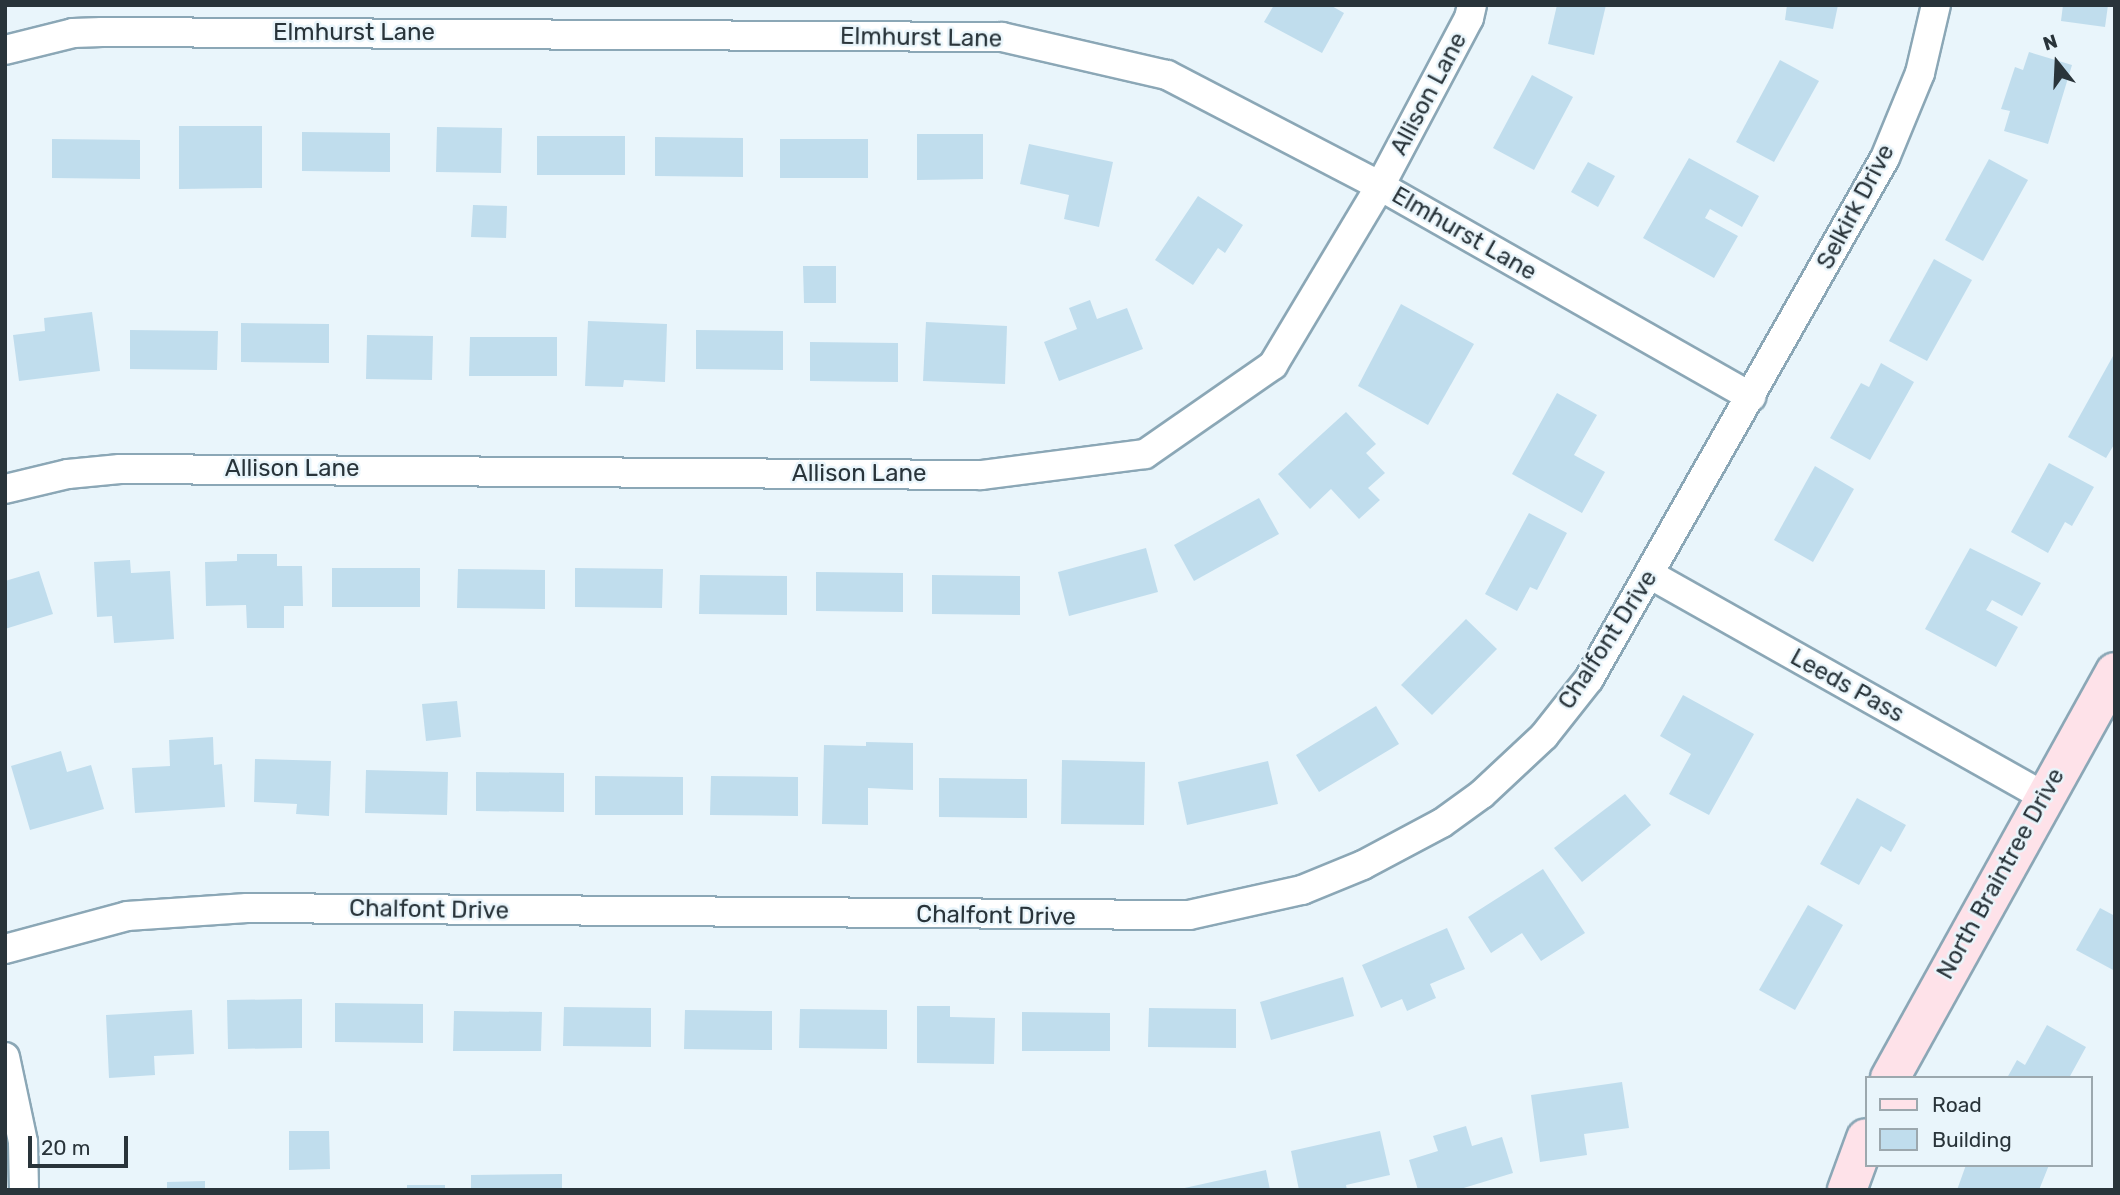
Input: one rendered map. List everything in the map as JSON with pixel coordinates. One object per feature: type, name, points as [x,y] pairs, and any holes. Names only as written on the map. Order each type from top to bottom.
[{"type":"street","name":"Allison Lane","points":[[5,489],[68,474],[120,469],[981,475],[1145,454],[1273,365],[1380,186],[1469,18],[1472,5]]},
{"type":"street","name":"Selkirk Drive","points":[[1751,397],[1885,158],[1920,73],[1936,5]]},
{"type":"street","name":"Elmhurst Lane","points":[[5,50],[73,33],[102,32],[1002,37],[1167,75],[1380,186],[1751,397]]},
{"type":"street","name":"Chalfont Drive","points":[[5,949],[127,916],[247,908],[1136,917],[1245,905],[1363,865],[1442,823],[1482,794],[1544,736],[1589,679],[1751,397]]},
{"type":"street","name":"Leeds Pass","points":[[1651,575],[2043,796]]},
{"type":"street","name":"North Braintree Drive","points":[[1891,1076],[2043,796],[2115,672]]},
{"type":"street","points":[[5,1058],[23,1142],[24,1190]]},
{"type":"street","points":[[1847,1190],[1864,1143]]},
{"type":"building","points":[[1274,5],[1330,5],[1344,13],[1322,53],[1264,22]]},
{"type":"building","points":[[1557,5],[1606,5],[1594,55],[1548,44]]},
{"type":"building","points":[[1787,5],[1838,5],[1833,29],[1785,20]]},
{"type":"building","points":[[2063,5],[2108,5],[2105,27],[2061,21]]},
{"type":"building","points":[[2029,52],[2072,65],[2048,144],[2004,131],[2010,111],[2001,109],[2015,67],[2023,70]]},
{"type":"building","points":[[1780,60],[1819,81],[1774,162],[1736,142]]},
{"type":"building","points":[[1532,75],[1573,97],[1534,170],[1493,148]]},
{"type":"building","points":[[179,126],[262,126],[262,188],[179,189]]},
{"type":"building","points":[[437,127],[502,128],[501,173],[436,172]]},
{"type":"building","points":[[302,132],[390,133],[390,172],[302,171]]},
{"type":"building","points":[[917,134],[983,134],[983,179],[917,180]]},
{"type":"building","points":[[537,136],[625,136],[625,175],[537,175]]},
{"type":"building","points":[[655,137],[743,138],[743,177],[655,176]]},
{"type":"building","points":[[52,139],[140,140],[140,179],[52,178]]},
{"type":"building","points":[[780,139],[868,139],[868,178],[780,178]]},
{"type":"building","points":[[1029,144],[1113,162],[1099,227],[1064,219],[1069,195],[1020,184]]},
{"type":"building","points":[[1689,158],[1759,196],[1742,227],[1710,209],[1705,218],[1738,236],[1714,278],[1643,238]]},
{"type":"building","points":[[1989,159],[2028,180],[1983,261],[1945,240]]},
{"type":"building","points":[[1588,162],[1615,176],[1598,207],[1571,192]]},
{"type":"building","points":[[1198,196],[1243,225],[1225,253],[1218,248],[1193,285],[1155,260]]},
{"type":"building","points":[[473,205],[507,206],[506,238],[471,237]]},
{"type":"building","points":[[1934,259],[1972,280],[1927,361],[1889,341]]},
{"type":"building","points":[[803,266],[836,266],[836,303],[804,303]]},
{"type":"building","points":[[1090,300],[1097,319],[1127,308],[1143,349],[1059,381],[1044,342],[1077,329],[1069,308]]},
{"type":"building","points":[[1401,304],[1474,344],[1428,425],[1358,386]]},
{"type":"building","points":[[92,312],[100,371],[19,381],[13,335],[45,331],[44,318]]},
{"type":"building","points":[[588,321],[667,324],[665,382],[624,380],[623,387],[585,386]]},
{"type":"building","points":[[926,322],[1007,326],[1005,384],[923,381]]},
{"type":"building","points":[[241,323],[329,324],[329,363],[241,362]]},
{"type":"building","points":[[130,330],[218,331],[217,370],[130,369]]},
{"type":"building","points":[[696,330],[783,331],[783,370],[696,369]]},
{"type":"building","points":[[367,335],[433,336],[432,380],[366,379]]},
{"type":"building","points":[[470,337],[557,337],[557,376],[469,376]]},
{"type":"building","points":[[810,342],[898,343],[898,382],[810,381]]},
{"type":"building","points":[[2113,356],[2115,443],[2106,458],[2068,437]]},
{"type":"building","points":[[1881,363],[1914,382],[1870,460],[1830,438],[1861,383],[1869,387]]},
{"type":"building","points":[[1557,393],[1597,415],[1574,455],[1605,472],[1582,513],[1512,474]]},
{"type":"building","points":[[1346,412],[1376,444],[1366,453],[1385,473],[1368,488],[1380,500],[1359,519],[1331,489],[1310,509],[1278,474]]},
{"type":"building","points":[[2049,463],[2094,487],[2072,526],[2065,522],[2048,553],[2011,532]]},
{"type":"building","points":[[1815,466],[1854,489],[1813,562],[1774,540]]},
{"type":"building","points":[[1259,498],[1279,534],[1194,581],[1174,545]]},
{"type":"building","points":[[1529,513],[1567,533],[1537,590],[1530,587],[1517,611],[1485,594]]},
{"type":"building","points":[[1146,548],[1158,592],[1069,616],[1058,572]]},
{"type":"building","points":[[1970,548],[2041,583],[2022,616],[1992,600],[1986,610],[2018,627],[1996,667],[1925,629]]},
{"type":"building","points":[[237,554],[277,554],[277,566],[302,566],[303,606],[284,606],[284,628],[247,628],[246,605],[206,606],[205,562],[237,561]]},
{"type":"building","points":[[130,560],[131,573],[170,571],[174,639],[114,643],[112,616],[97,617],[94,562]]},
{"type":"building","points":[[332,568],[420,568],[420,607],[332,607]]},
{"type":"building","points":[[575,568],[663,569],[662,608],[575,607]]},
{"type":"building","points":[[458,569],[545,570],[545,609],[457,608]]},
{"type":"building","points":[[39,571],[53,614],[5,629],[5,581]]},
{"type":"building","points":[[816,572],[903,573],[903,612],[816,611]]},
{"type":"building","points":[[700,575],[787,576],[787,615],[699,614]]},
{"type":"building","points":[[932,575],[1020,576],[1020,615],[932,614]]},
{"type":"building","points":[[1466,619],[1497,649],[1432,715],[1401,685]]},
{"type":"building","points":[[1683,695],[1754,734],[1709,815],[1669,794],[1691,754],[1660,736]]},
{"type":"building","points":[[457,701],[461,737],[426,741],[422,704]]},
{"type":"building","points":[[1376,706],[1399,744],[1319,792],[1296,755]]},
{"type":"building","points":[[213,737],[214,765],[222,764],[225,807],[135,813],[132,768],[170,766],[169,740]]},
{"type":"building","points":[[866,742],[913,743],[913,790],[868,788],[868,825],[822,824],[824,745],[866,746]]},
{"type":"building","points":[[61,751],[67,772],[91,765],[104,809],[30,830],[11,766]]},
{"type":"building","points":[[255,759],[331,761],[329,816],[296,814],[297,804],[254,802]]},
{"type":"building","points":[[1062,760],[1145,762],[1144,825],[1061,824]]},
{"type":"building","points":[[1268,761],[1278,804],[1187,825],[1178,782]]},
{"type":"building","points":[[366,770],[448,772],[447,815],[365,813]]},
{"type":"building","points":[[476,772],[564,773],[564,812],[476,811]]},
{"type":"building","points":[[595,776],[683,777],[683,815],[595,815]]},
{"type":"building","points":[[711,776],[798,777],[798,816],[710,815]]},
{"type":"building","points":[[939,778],[1027,779],[1027,818],[939,817]]},
{"type":"building","points":[[1625,794],[1651,825],[1582,882],[1554,848]]},
{"type":"building","points":[[1857,798],[1906,825],[1891,852],[1881,846],[1859,885],[1820,864]]},
{"type":"building","points":[[1543,869],[1585,933],[1541,961],[1522,933],[1491,953],[1468,917]]},
{"type":"building","points":[[1808,905],[1843,925],[1795,1010],[1759,990]]},
{"type":"building","points":[[2100,908],[2115,916],[2115,971],[2076,950]]},
{"type":"building","points":[[1447,928],[1465,969],[1430,984],[1436,998],[1407,1011],[1402,999],[1381,1008],[1362,965]]},
{"type":"building","points":[[1343,977],[1354,1016],[1271,1040],[1260,1002]]},
{"type":"building","points":[[302,999],[302,1048],[228,1049],[227,1000]]},
{"type":"building","points":[[335,1003],[423,1004],[423,1043],[335,1042]]},
{"type":"building","points":[[917,1006],[950,1006],[950,1017],[995,1018],[994,1064],[917,1063]]},
{"type":"building","points":[[564,1007],[651,1008],[651,1047],[563,1046]]},
{"type":"building","points":[[1149,1008],[1236,1009],[1236,1048],[1148,1047]]},
{"type":"building","points":[[800,1009],[887,1010],[887,1049],[799,1048]]},
{"type":"building","points":[[192,1010],[194,1054],[154,1056],[155,1075],[109,1078],[106,1015]]},
{"type":"building","points":[[685,1010],[772,1011],[772,1050],[684,1049]]},
{"type":"building","points":[[454,1011],[542,1012],[541,1051],[453,1051]]},
{"type":"building","points":[[1022,1012],[1110,1013],[1110,1051],[1022,1051]]},
{"type":"building","points":[[2047,1025],[2086,1047],[2070,1076],[2008,1076],[2017,1060],[2025,1065]]},
{"type":"building","points":[[1622,1082],[1629,1128],[1584,1134],[1587,1155],[1540,1162],[1531,1095]]},
{"type":"building","points":[[1466,1126],[1472,1146],[1502,1137],[1513,1173],[1457,1190],[1418,1190],[1409,1160],[1438,1151],[1433,1136]]},
{"type":"building","points":[[289,1131],[329,1131],[330,1169],[289,1170]]},
{"type":"building","points":[[1380,1131],[1390,1175],[1346,1185],[1347,1190],[1299,1190],[1291,1151]]},
{"type":"building","points":[[1965,1167],[2048,1167],[2039,1190],[1957,1190]]},
{"type":"building","points":[[1266,1170],[1270,1190],[1180,1190],[1180,1189]]},
{"type":"building","points":[[562,1174],[562,1190],[471,1190],[471,1175]]},
{"type":"building","points":[[205,1181],[205,1190],[167,1190],[167,1182]]},
{"type":"building","points":[[407,1185],[445,1185],[445,1190],[407,1190]]}]
